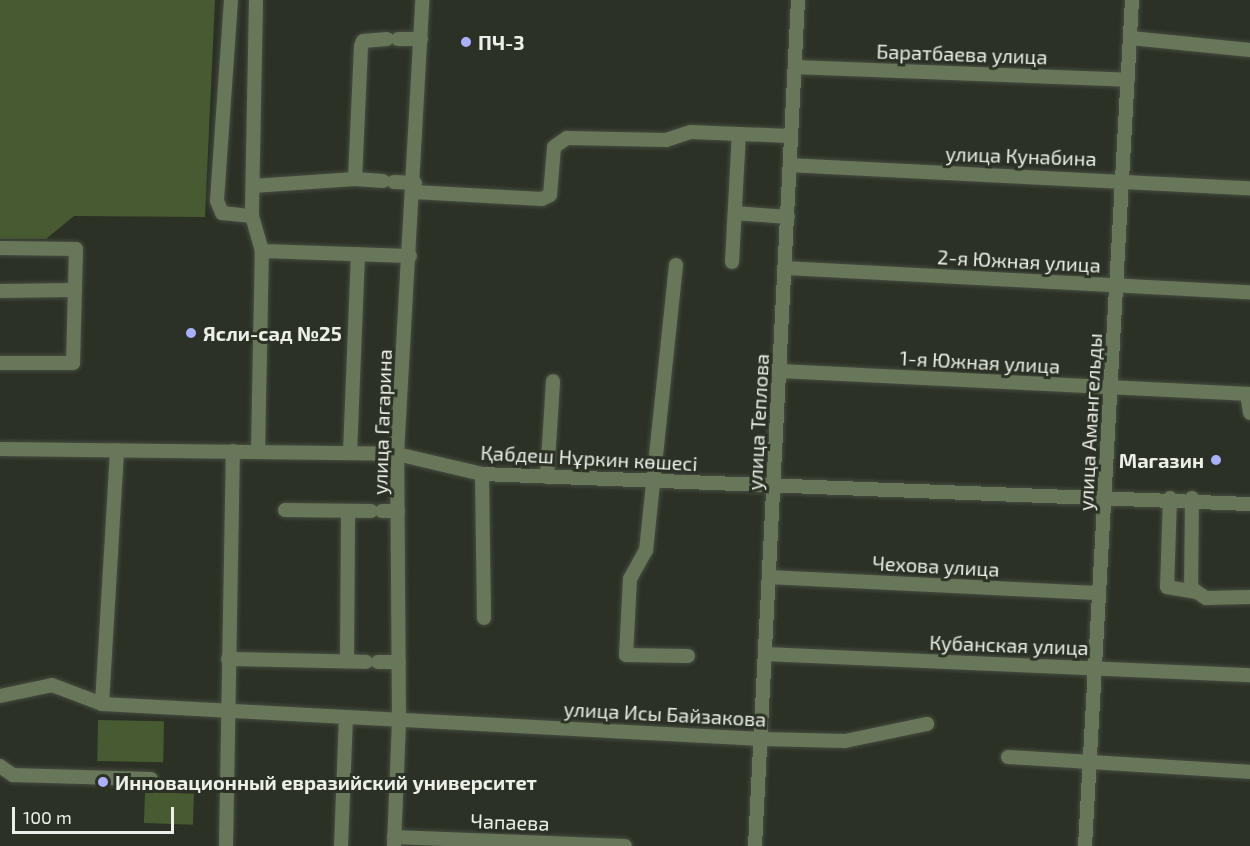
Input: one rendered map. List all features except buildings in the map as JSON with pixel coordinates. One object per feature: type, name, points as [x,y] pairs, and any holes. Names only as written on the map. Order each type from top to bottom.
[{"type":"street","points":[[231,0],[217,201],[222,213],[252,216]]},
{"type":"street","points":[[256,0],[252,216],[262,251],[258,452]]},
{"type":"street","name":"улица Гагарина","points":[[394,842],[399,720],[397,454],[415,188],[422,0]]},
{"type":"street","name":"улица Теплова","points":[[755,846],[798,0]]},
{"type":"street","name":"улица Амангельды","points":[[1085,846],[1113,388],[1132,0]]},
{"type":"street","points":[[1130,38],[1250,50]]},
{"type":"street","points":[[355,179],[363,41],[421,39]]},
{"type":"street","name":"Баратбаева улица","points":[[795,67],[1128,80]]},
{"type":"street","points":[[253,186],[355,179],[388,182],[415,188],[542,199],[550,195],[558,140],[739,134],[791,136]]},
{"type":"street","points":[[732,262],[739,134]]},
{"type":"street","name":"улица Кунабина","points":[[790,165],[1250,188]]},
{"type":"street","points":[[735,213],[788,217]]},
{"type":"street","points":[[0,248],[76,249],[73,363],[0,363]]},
{"type":"street","points":[[262,251],[410,256]]},
{"type":"street","points":[[350,453],[358,254]]},
{"type":"street","points":[[676,265],[668,367],[649,481],[646,550],[630,579],[626,655],[688,656]]},
{"type":"street","name":"2-я Южная улица","points":[[785,268],[1250,292]]},
{"type":"street","points":[[0,291],[75,290]]},
{"type":"street","name":"1-я Южная улица","points":[[780,371],[1248,394]]},
{"type":"street","points":[[547,477],[553,381]]},
{"type":"street","points":[[1248,394],[1250,413]]},
{"type":"street","name":"Қабдеш Нұркин көшесі","points":[[0,449],[397,454],[482,474],[1106,499],[1192,498],[1250,504]]},
{"type":"street","points":[[102,704],[117,450]]},
{"type":"street","points":[[225,846],[232,451]]},
{"type":"street","points":[[482,474],[484,618]]},
{"type":"street","points":[[1170,498],[1167,587],[1194,592],[1206,597],[1250,597]]},
{"type":"street","points":[[1192,498],[1194,592]]},
{"type":"street","points":[[285,510],[398,512]]},
{"type":"street","points":[[347,661],[348,511]]},
{"type":"street","name":"Чехова улица","points":[[770,577],[1100,593]]},
{"type":"street","name":"Кубанская улица","points":[[766,654],[1250,675]]},
{"type":"street","points":[[228,659],[399,662]]},
{"type":"street","name":"улица Исы Байзакова","points":[[0,696],[52,685],[102,704],[762,739],[845,741],[927,724]]},
{"type":"street","points":[[341,846],[346,717]]},
{"type":"street","points":[[1008,757],[1250,772]]},
{"type":"street","points":[[0,766],[13,775],[151,779]]},
{"type":"street","name":"Чапаева","points":[[394,842],[625,846]]},
{"type":"green space","points":[[0,0],[215,0],[205,217],[74,216],[46,239],[0,239]]},
{"type":"green space","points":[[98,720],[164,721],[163,762],[97,761]]},
{"type":"green space","points":[[145,792],[194,794],[193,825],[144,823]]},
{"type":"place","name":"ПЧ-3","points":[[466,42]]},
{"type":"place","name":"Ясли-сад №25","points":[[191,333]]},
{"type":"place","name":"Магазин","points":[[1216,460]]},
{"type":"place","name":"Инновационный евразийский университет","points":[[103,782]]}]
